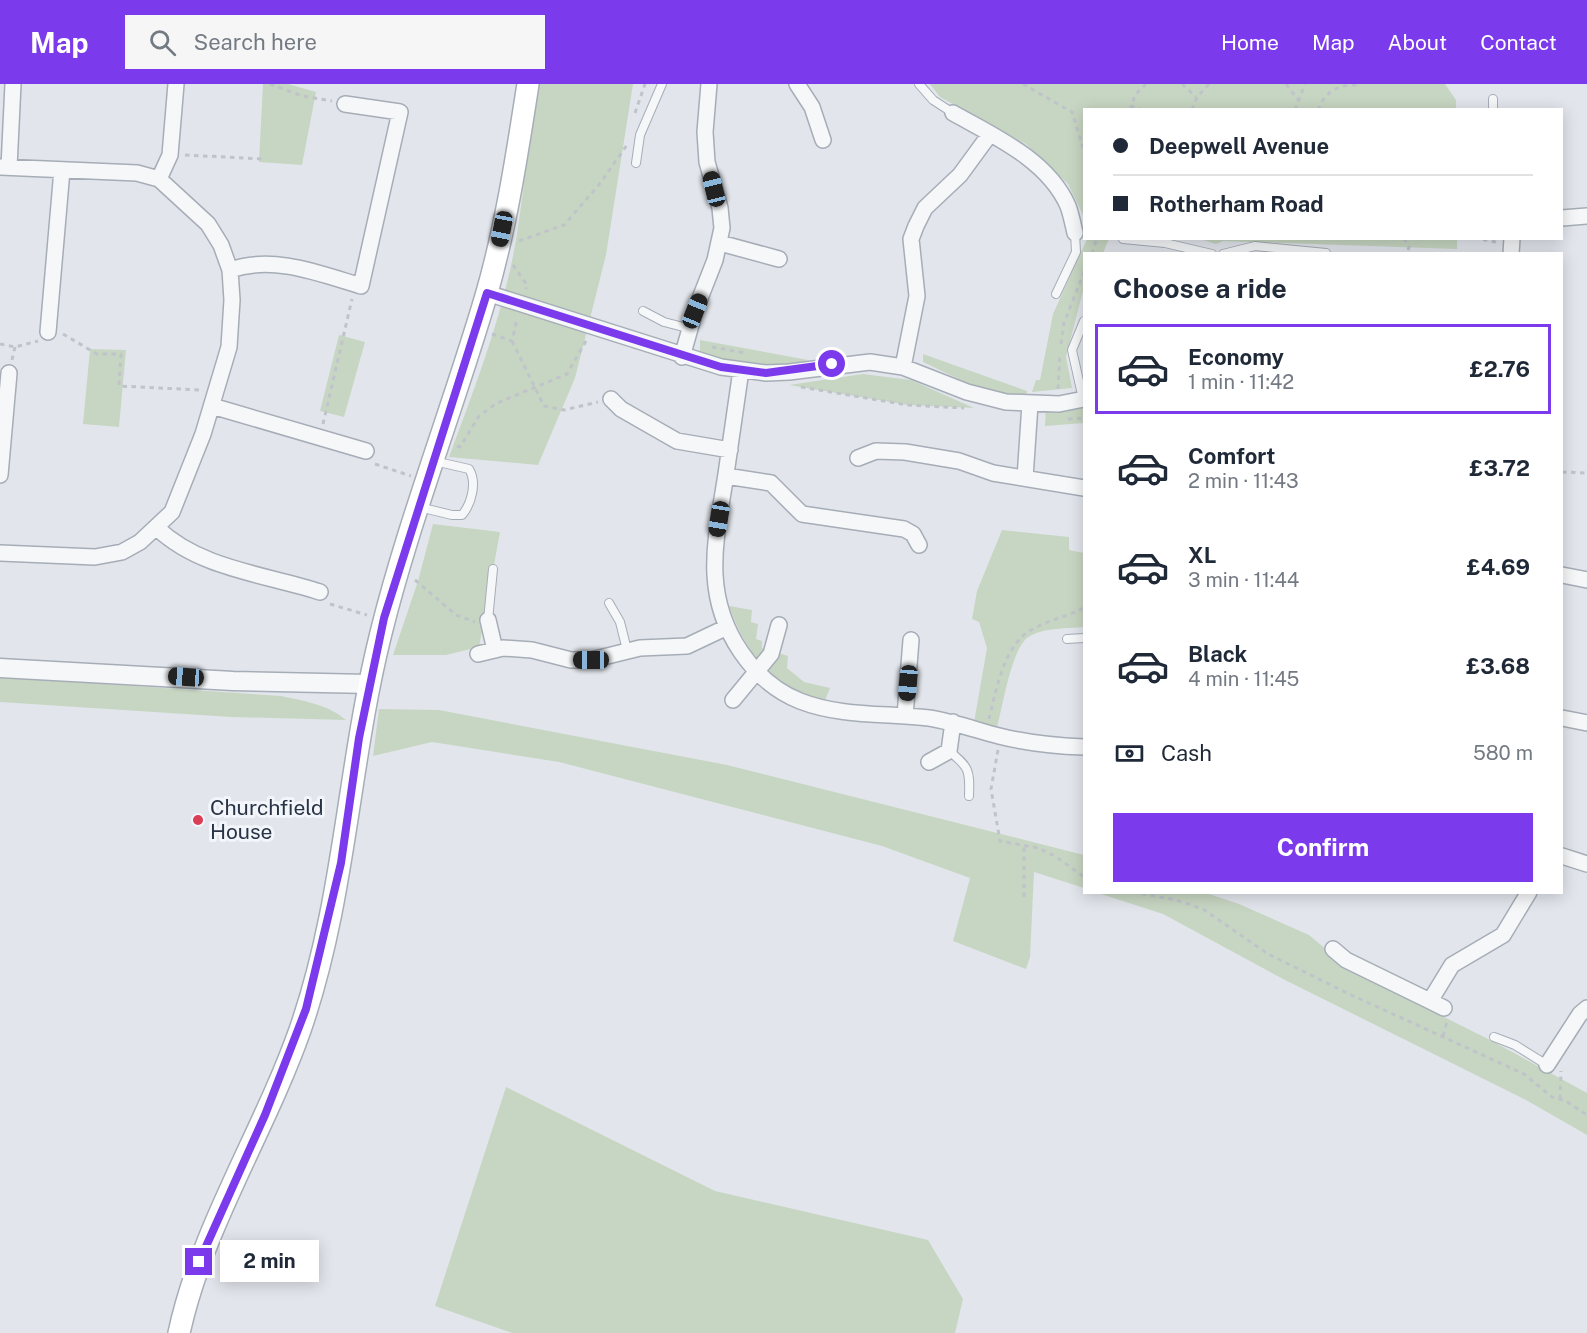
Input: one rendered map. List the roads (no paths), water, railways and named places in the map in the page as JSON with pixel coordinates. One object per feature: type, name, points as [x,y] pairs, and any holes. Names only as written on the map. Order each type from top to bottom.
[{"type":"main road","points":[[179,1333],[194,1275],[274,1094],[300,1030],[315,978],[341,863],[369,684],[384,618],[487,293],[506,242],[528,84]]},
{"type":"street","points":[[0,553],[95,557],[122,552],[157,528],[172,512],[180,497],[212,406],[229,347],[232,300],[230,270],[221,245],[208,224],[159,179],[137,173],[4,167],[13,84]]},
{"type":"street","points":[[159,179],[170,155],[176,84]]},
{"type":"street","points":[[682,357],[720,243],[722,228],[720,208],[707,162],[705,132],[709,84]]},
{"type":"street","points":[[797,84],[812,107],[823,140]]},
{"type":"street","points":[[230,270],[249,264],[274,262],[361,286],[400,112],[345,104]]},
{"type":"street","points":[[953,113],[1038,166],[1055,185],[1067,206],[1075,233]]},
{"type":"street","points":[[903,367],[917,296],[911,239],[925,208],[960,175],[990,134]]},
{"type":"street","points":[[48,332],[62,170]]},
{"type":"street","points":[[1563,218],[1587,216]]},
{"type":"street","points":[[720,243],[779,259]]},
{"type":"street","points":[[487,293],[597,326],[682,357],[741,370],[789,372],[832,364],[870,362],[903,367],[986,399],[1030,404],[1083,399]]},
{"type":"street","points":[[741,370],[716,540],[714,572],[718,606],[725,628],[755,671],[772,686],[798,700],[825,708],[850,713],[953,722],[1001,737],[1083,747]]},
{"type":"street","points":[[0,475],[9,373]]},
{"type":"street","points":[[611,399],[621,409],[677,441],[730,450]]},
{"type":"street","points":[[1025,478],[1030,404]]},
{"type":"street","points":[[212,406],[366,451]]},
{"type":"street","points":[[858,458],[876,451],[905,452],[959,461],[993,473],[1083,488]]},
{"type":"street","points":[[726,476],[771,483],[802,514],[904,529],[913,534],[919,545]]},
{"type":"street","points":[[157,528],[173,543],[201,558],[320,592]]},
{"type":"street","points":[[1563,575],[1587,580]]},
{"type":"street","points":[[488,620],[495,650]]},
{"type":"street","points":[[733,700],[771,654],[779,625]]},
{"type":"street","points":[[478,654],[495,650],[532,650],[571,660],[591,660],[627,650],[687,646],[725,628]]},
{"type":"street","points":[[905,716],[911,640]]},
{"type":"street","points":[[0,668],[233,681],[369,684]]},
{"type":"street","points":[[1563,718],[1587,723]]},
{"type":"street","points":[[929,762],[949,751],[953,722]]},
{"type":"street","points":[[1563,856],[1587,864]]},
{"type":"street","points":[[1430,1001],[1452,965],[1503,935],[1528,894]]},
{"type":"street","points":[[1333,949],[1346,960],[1444,1008]]},
{"type":"street","points":[[1547,1065],[1580,1014],[1587,1008]]},
{"type":"lane","points":[[636,163],[640,135],[662,84]]},
{"type":"lane","points":[[919,84],[926,94],[953,113]]},
{"type":"lane","points":[[1493,99],[1493,108]]},
{"type":"lane","points":[[1056,294],[1076,252],[1075,233]]},
{"type":"lane","points":[[1134,240],[1165,243],[1203,252]]},
{"type":"lane","points":[[1231,252],[1255,246],[1316,252]]},
{"type":"lane","points":[[643,311],[664,322],[690,329]]},
{"type":"lane","points":[[1083,323],[1072,350],[1083,395]]},
{"type":"lane","points":[[419,507],[452,515],[462,514],[469,507],[473,476],[469,469],[431,471]]},
{"type":"lane","points":[[488,620],[493,569]]},
{"type":"lane","points":[[609,603],[620,622],[627,650]]},
{"type":"lane","points":[[1067,639],[1083,638]]},
{"type":"lane","points":[[949,751],[965,764],[969,775],[969,796]]},
{"type":"lane","points":[[1494,1037],[1515,1045],[1547,1065]]},
{"type":"place","name":"Churchfield House","points":[[198,820]]}]
